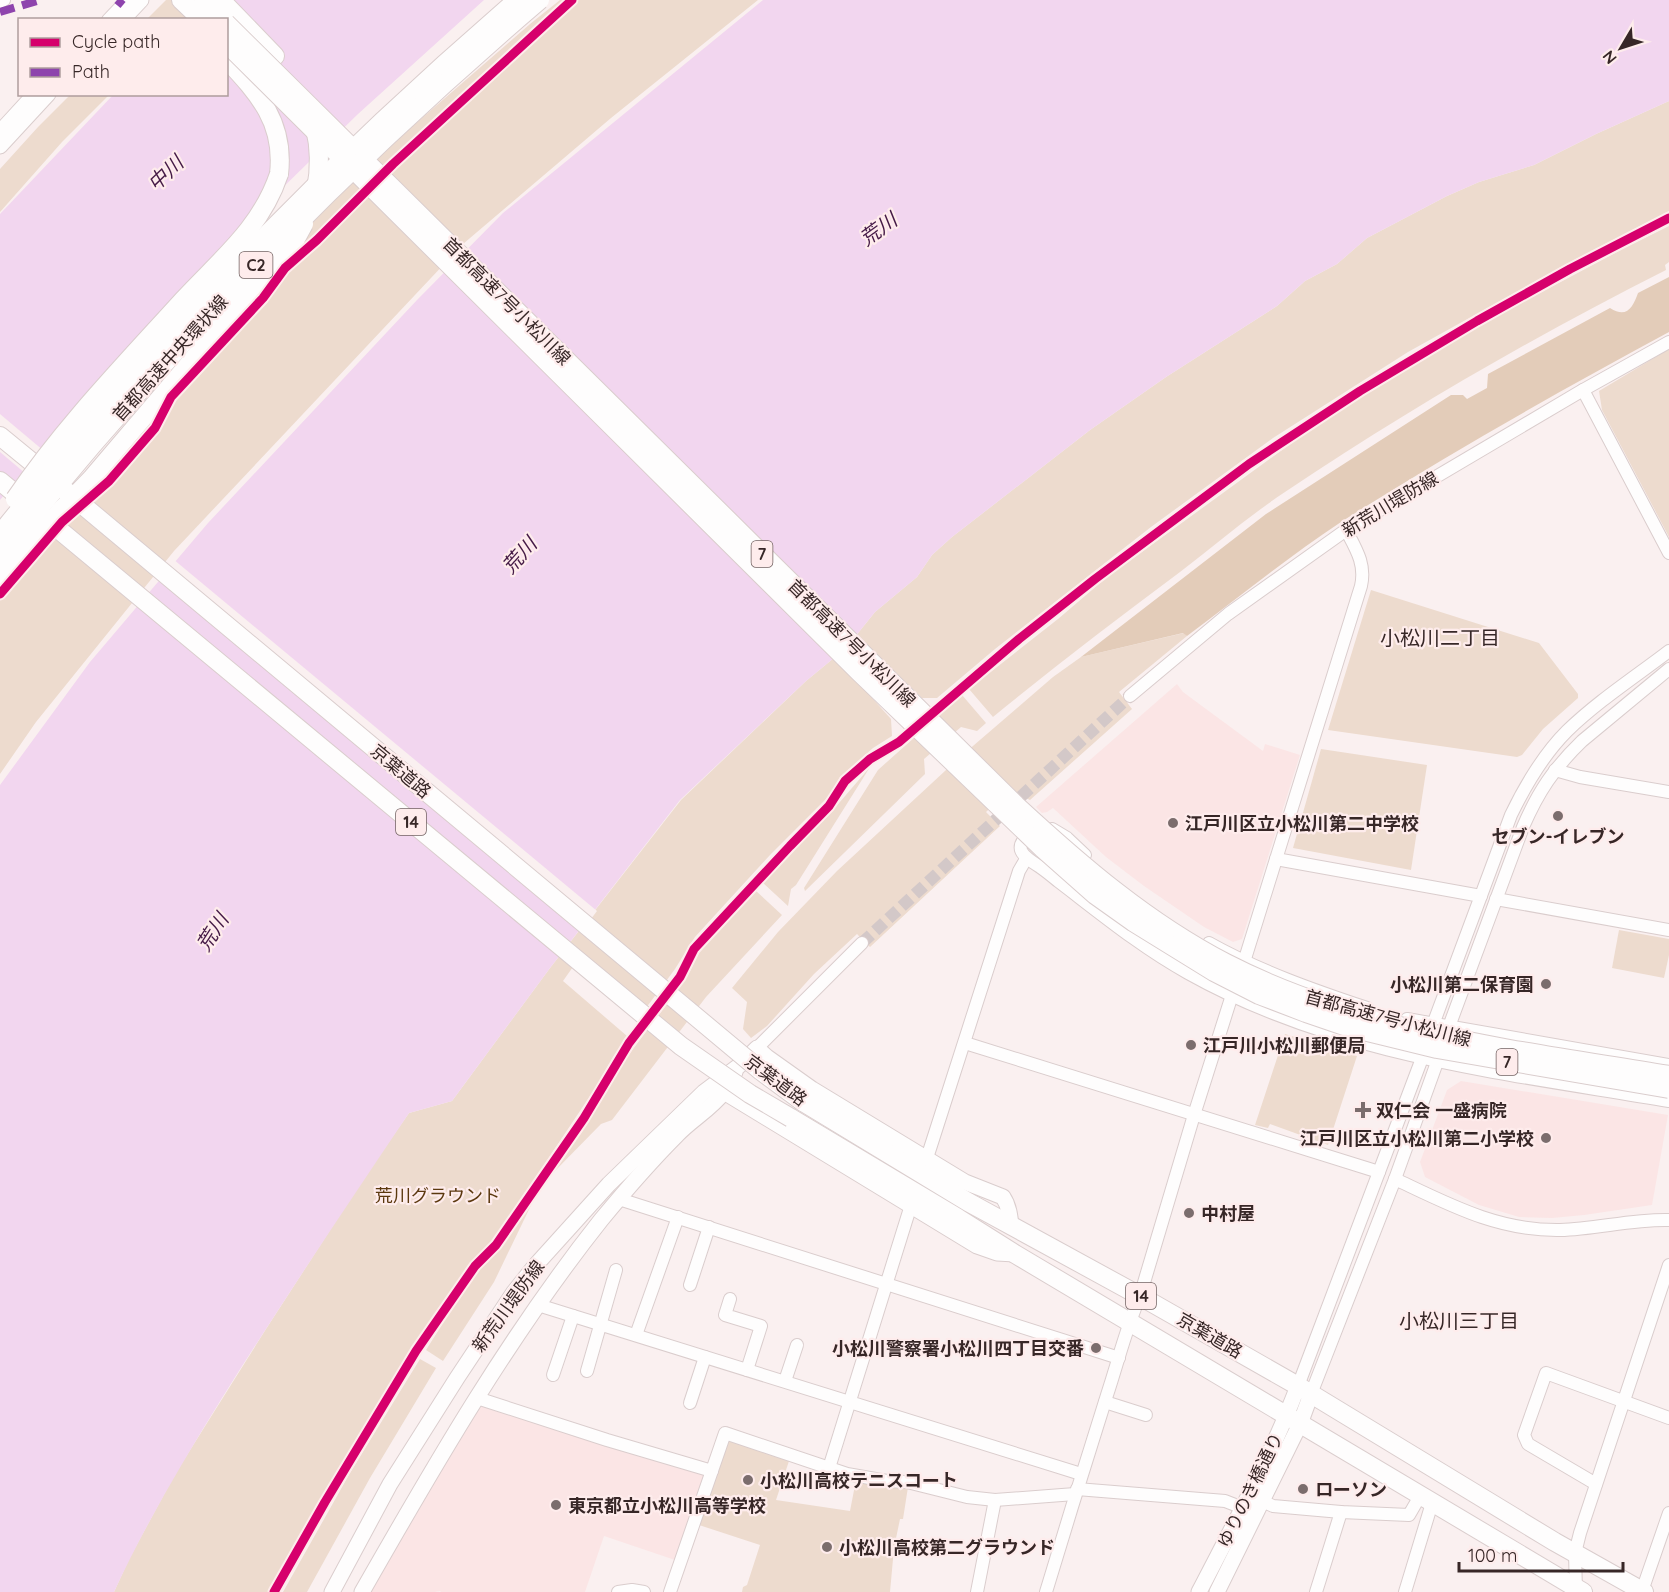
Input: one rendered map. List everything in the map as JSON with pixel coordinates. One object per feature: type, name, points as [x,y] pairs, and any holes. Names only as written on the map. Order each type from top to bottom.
[{"type":"highway","points":[[174,0],[188,18]]},
{"type":"highway","points":[[181,0],[200,18]]},
{"type":"highway","points":[[203,0],[221,18]]},
{"type":"highway","points":[[0,580],[60,510],[91,479],[222,325],[278,265],[292,246],[311,209],[319,178],[318,137],[304,97],[275,56],[221,0]]},
{"type":"highway","name":"首都高速中央環状線","points":[[0,534],[142,365],[212,290],[407,98],[517,0]]},
{"type":"highway","name":"首都高速中央環状線","points":[[0,557],[81,456],[154,374],[286,234],[416,109],[540,0]]},
{"type":"highway","name":"首都高速7号小松川線","points":[[228,25],[1016,805],[1105,883],[1142,912],[1184,939],[1266,982],[1341,1009],[1440,1035],[1669,1075]]},
{"type":"highway","name":"首都高速7号小松川線","points":[[228,45],[858,672],[1043,849],[1095,895],[1133,922],[1214,972],[1259,995],[1347,1027],[1437,1049],[1669,1089]]},
{"type":"highway","points":[[0,520],[26,482],[69,429],[193,289],[247,233],[267,204],[279,174],[281,157],[275,124],[254,90],[228,60]]},
{"type":"highway","name":"京葉道路","points":[[0,436],[761,1071],[803,1102],[968,1202],[1305,1390],[1643,1592]]},
{"type":"highway","name":"京葉道路","points":[[0,481],[681,1046],[750,1094],[1578,1591]]},
{"type":"main road","points":[[124,18],[141,0]]},
{"type":"main road","points":[[0,146],[46,96]]},
{"type":"main road","points":[[757,1048],[812,1089],[965,1182],[1003,1197],[1009,1210],[1011,1226]]},
{"type":"main road","name":"新荒川堤防線","points":[[332,1592],[390,1484],[514,1292],[609,1184],[698,1098],[722,1085],[757,1048]]},
{"type":"main road","points":[[722,1085],[977,1246],[997,1253],[1015,1254]]},
{"type":"main road","name":"新荒川堤防線","points":[[362,1592],[411,1506],[537,1305],[619,1199],[678,1133],[715,1102],[722,1085]]},
{"type":"main road","points":[[678,1133],[691,1115],[698,1098]]},
{"type":"main road","name":"ゆりのき橋通り","points":[[1217,1592],[1262,1501],[1305,1390]]},
{"type":"main road","name":"ゆりのき橋通り","points":[[1199,1592],[1293,1420]]},
{"type":"street","points":[[110,18],[127,0]]},
{"type":"street","points":[[0,130],[31,96]]},
{"type":"street","name":"新荒川堤防線","points":[[1130,696],[1228,614],[1346,530],[1669,342]]},
{"type":"street","points":[[1583,390],[1669,553]]},
{"type":"street","points":[[1244,962],[1361,586],[1362,563],[1346,530]]},
{"type":"street","points":[[1305,1390],[1378,1172],[1523,789],[1543,759],[1568,730],[1669,651]]},
{"type":"street","points":[[1305,1390],[1395,1179],[1530,810],[1546,781],[1582,741],[1669,669]]},
{"type":"street","points":[[1555,770],[1580,777],[1669,792]]},
{"type":"street","points":[[1669,1065],[1434,1024],[1376,1011],[1308,989],[1244,962],[1191,934],[1147,905],[1055,830],[1042,827],[1035,829],[1022,842],[1022,854],[1026,859],[1050,874],[1137,941],[1188,973],[1273,1013],[1334,1036],[1422,1058],[1669,1101]]},
{"type":"street","points":[[927,1158],[1018,871],[1026,859]]},
{"type":"street","points":[[1276,860],[1481,896]]},
{"type":"street","points":[[1496,899],[1669,930]]},
{"type":"street","name":"新荒川堤防線","points":[[757,1048],[862,943]]},
{"type":"street","points":[[1046,1592],[1232,995]]},
{"type":"street","points":[[965,1043],[1378,1172]]},
{"type":"street","points":[[1395,1179],[1456,1208],[1493,1222],[1527,1228],[1560,1230],[1650,1219],[1669,1220]]},
{"type":"street","points":[[619,1199],[1119,1358]]},
{"type":"street","points":[[829,1468],[911,1204]]},
{"type":"street","points":[[636,1335],[678,1217]]},
{"type":"street","points":[[690,1285],[709,1227]]},
{"type":"street","points":[[1578,1591],[1575,1553],[1581,1530],[1669,1265]]},
{"type":"street","points":[[587,1371],[616,1270]]},
{"type":"street","points":[[730,1299],[725,1315],[761,1326],[747,1370]]},
{"type":"street","points":[[537,1305],[1081,1474]]},
{"type":"street","points":[[553,1375],[573,1316]]},
{"type":"street","points":[[786,1381],[797,1345]]},
{"type":"street","points":[[690,1403],[705,1357]]},
{"type":"street","points":[[1596,1484],[1528,1444],[1524,1435],[1546,1373],[1669,1418]]},
{"type":"street","points":[[477,1398],[712,1471]]},
{"type":"street","points":[[1105,1402],[1146,1415]]},
{"type":"street","points":[[670,1592],[726,1433],[847,1474],[907,1482],[967,1497],[995,1500],[1076,1491],[1225,1501],[1243,1508]]},
{"type":"street","points":[[976,1592],[995,1500]]},
{"type":"street","points":[[1262,1501],[1273,1506],[1409,1515],[1426,1500]]},
{"type":"street","points":[[1405,1592],[1426,1500]]},
{"type":"street","points":[[1316,1592],[1341,1512]]},
{"type":"street","points":[[1643,1592],[1669,1513]]},
{"type":"street","points":[[618,1592],[632,1590],[644,1592]]},
{"type":"shaded area","points":[[1669,277],[1669,332],[1504,424],[1341,522],[1282,563],[1187,636],[1183,633],[1081,657],[1266,514],[1451,395],[1463,395],[1467,399],[1487,388],[1488,374],[1610,308],[1625,312],[1634,303],[1638,293]]},
{"type":"shaded area","name":"江戸川区立小松川第二中学校","points":[[1177,684],[1183,692],[1263,751],[1265,744],[1300,755],[1242,939],[1233,942],[1204,927],[1144,886],[1106,857],[1053,808],[1042,813],[1036,807]]},
{"type":"shaded area","name":"江戸川区立小松川第二小学校","points":[[1461,1081],[1668,1115],[1652,1205],[1552,1218],[1519,1217],[1479,1205],[1425,1177],[1420,1162],[1447,1090]]},
{"type":"shaded area","name":"東京都立小松川高等学校","points":[[483,1404],[705,1474],[675,1560],[604,1536],[585,1592],[367,1592],[460,1434]]},
{"type":"green space","points":[[166,0],[205,0],[186,18],[148,18]]},
{"type":"green space","points":[[560,0],[758,0],[611,118],[463,244],[174,551],[36,722],[0,774],[0,588],[261,309],[258,278],[376,158]]},
{"type":"green space","points":[[69,96],[108,96],[62,142],[0,212],[0,169]]},
{"type":"green space","name":"荒川グラウンド","points":[[1669,101],[1669,211],[1570,262],[1408,352],[1273,438],[1151,527],[995,649],[937,698],[922,698],[888,665],[864,689],[891,719],[892,736],[873,748],[840,777],[830,795],[770,855],[695,937],[675,969],[640,1016],[575,964],[563,981],[627,1036],[596,1087],[492,1242],[469,1269],[382,1397],[312,1514],[270,1592],[114,1592],[129,1559],[175,1474],[365,1176],[409,1113],[452,1101],[550,968],[681,800],[806,681],[846,648],[875,612],[917,577],[932,555],[1090,430],[1166,377],[1277,306],[1305,281],[1337,264],[1367,238],[1447,196],[1479,182],[1534,165]]},
{"type":"green space","points":[[1669,226],[1669,262],[1665,265],[1666,270],[1472,375],[1285,492],[1086,643],[993,717],[969,689],[1106,578],[1322,421],[1489,320]]},
{"type":"green space","points":[[1669,349],[1669,537],[1602,410],[1599,391]]},
{"type":"green space","points":[[1371,590],[1539,643],[1578,694],[1578,698],[1543,729],[1522,755],[1517,757],[1328,730]]},
{"type":"green space","points":[[1184,633],[1187,636],[1119,692],[1132,709],[1030,800],[1010,790],[986,812],[1000,826],[870,947],[857,934],[814,974],[767,1026],[751,1038],[743,1029],[747,1002],[732,988],[778,932],[837,871],[959,758],[1053,677],[1081,657]]},
{"type":"green space","points":[[962,695],[986,723],[977,731],[961,727],[924,759],[925,774],[805,891],[804,888],[878,770]]},
{"type":"green space","points":[[1321,749],[1427,765],[1411,870],[1293,848]]},
{"type":"green space","points":[[870,767],[796,885],[791,889],[788,906],[762,882],[827,817]]},
{"type":"green space","points":[[755,890],[782,915],[706,997],[612,1120],[601,1124],[551,1175],[630,1053],[687,977],[699,953]]},
{"type":"green space","points":[[1619,930],[1669,939],[1669,955],[1664,978],[1612,968]]},
{"type":"green space","points":[[1285,1034],[1357,1056],[1328,1145],[1270,1124],[1268,1128],[1255,1125]]},
{"type":"green space","points":[[536,1195],[494,1282],[443,1361],[426,1350],[475,1272],[488,1262]]},
{"type":"green space","points":[[420,1359],[436,1368],[370,1478],[307,1592],[283,1592],[350,1473]]},
{"type":"green space","points":[[731,1440],[790,1458],[776,1500],[850,1511],[856,1480],[908,1487],[903,1519],[900,1519],[894,1548],[890,1592],[742,1592],[743,1587],[747,1585],[760,1545],[699,1525],[727,1442]]},
{"type":"water","name":"中川","points":[[210,0],[484,0],[358,114],[219,250],[59,428],[0,500],[0,214],[112,96],[228,96],[228,18],[224,18]]},
{"type":"water","name":"荒川","points":[[763,0],[1669,0],[1669,101],[1534,165],[1479,182],[1447,196],[1367,238],[1337,264],[1305,281],[1277,306],[1166,377],[1090,430],[952,537],[932,555],[917,577],[875,612],[846,648],[806,681],[680,800],[550,968],[452,1101],[409,1113],[291,1290],[193,1445],[138,1542],[114,1592],[0,1592],[0,785],[90,662],[208,523],[417,300],[503,213]]},
{"type":"pier","points":[[0,414],[44,451],[26,474],[0,452]]},
{"type":"pier","points":[[173,559],[597,911],[582,931],[157,578]]},
{"type":"tunnel","points":[[862,943],[1130,696]]},
{"type":"marked path","points":[[0,12],[40,0]]},
{"type":"marked path","points":[[117,0],[123,5]]},
{"type":"cycle path","points":[[0,594],[62,522],[109,481],[155,428],[171,397],[263,298],[285,268],[317,240],[393,164],[572,0]]},
{"type":"cycle path","points":[[274,1592],[416,1351],[475,1266],[496,1245],[584,1118],[629,1043],[680,977],[694,949],[829,806],[845,781],[870,759],[899,742],[1019,639],[1095,579],[1249,464],[1360,391],[1477,321],[1570,269],[1669,218]]},
{"type":"place","name":"セブン-イレブン","points":[[1558,816]]},
{"type":"place","name":"江戸川区立小松川第二中学校","points":[[1173,823]]},
{"type":"place","name":"小松川第二保育園","points":[[1546,984]]},
{"type":"place","name":"江戸川小松川郵便局","points":[[1191,1045]]},
{"type":"place","name":"双仁会 一盛病院","points":[[1363,1110]]},
{"type":"place","name":"江戸川区立小松川第二小学校","points":[[1546,1138]]},
{"type":"place","name":"中村屋","points":[[1189,1213]]},
{"type":"place","name":"小松川警察署小松川四丁目交番","points":[[1096,1348]]},
{"type":"place","name":"小松川高校テニスコート","points":[[748,1480]]},
{"type":"place","name":"ローソン","points":[[1303,1489]]},
{"type":"place","name":"東京都立小松川高等学校","points":[[556,1505]]},
{"type":"place","name":"小松川高校第二グラウンド","points":[[827,1547]]},
{"type":"district","name":"小松川二丁目","points":[[1440,637]]},
{"type":"district","name":"小松川三丁目","points":[[1459,1320]]}]
